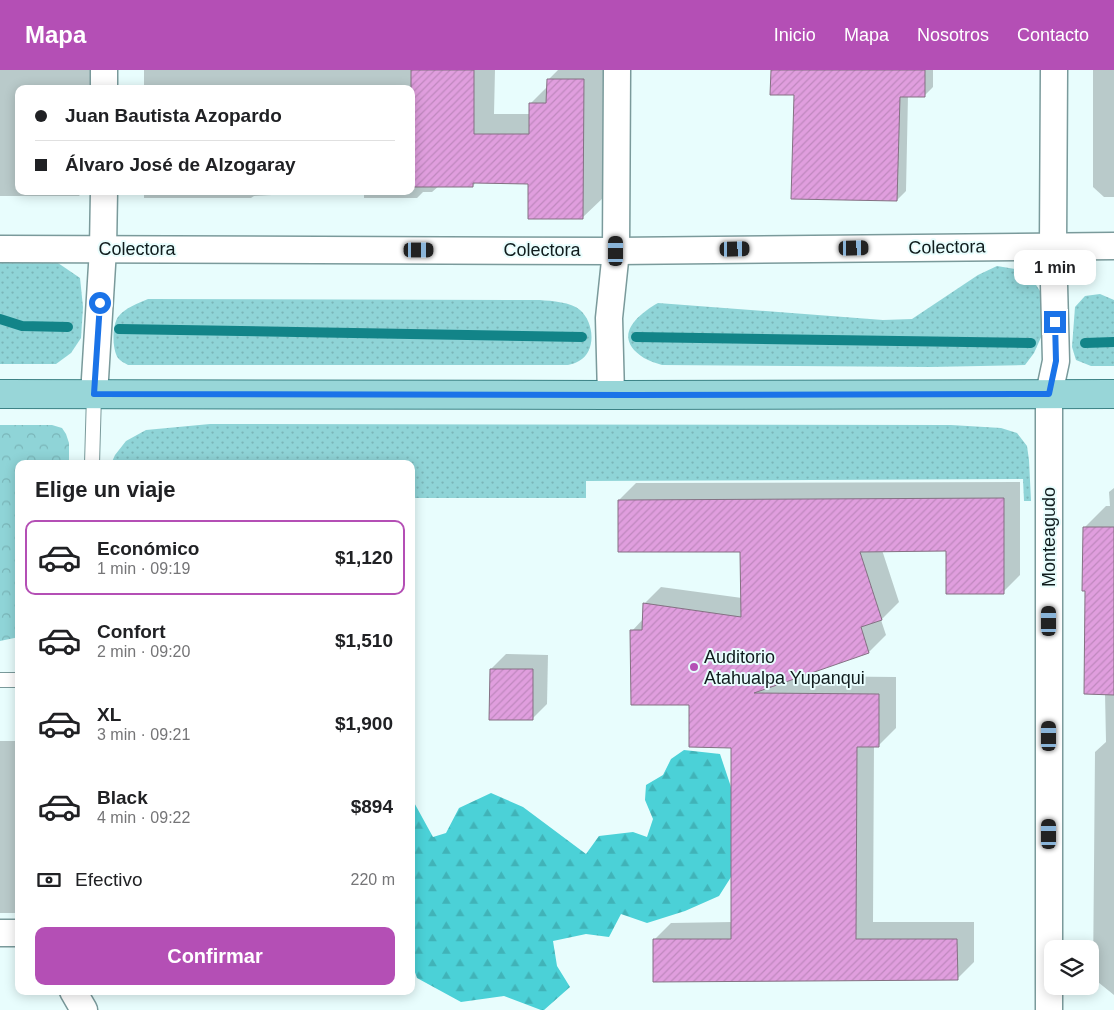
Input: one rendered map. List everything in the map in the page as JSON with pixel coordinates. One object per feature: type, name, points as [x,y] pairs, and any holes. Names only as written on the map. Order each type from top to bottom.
[{"type":"main road","points":[[0,394],[1114,394]]},
{"type":"street","points":[[104,70],[104,85]]},
{"type":"street","points":[[611,395],[609,318],[616,251],[616,70]]},
{"type":"street","name":"Monteagudo","points":[[1049,1010],[1049,394],[1056,361],[1053,246],[1054,70]]},
{"type":"street","points":[[94,394],[103,249],[104,195]]},
{"type":"street","name":"Colectora","points":[[0,249],[616,251],[1114,246]]},
{"type":"street","points":[[0,933],[15,933]]},
{"type":"street","points":[[75,995],[84,1010]]},
{"type":"lane","points":[[92,460],[94,394]]},
{"type":"lane","points":[[0,680],[15,680]]},
{"type":"green space","points":[[0,263],[58,263],[80,278],[83,307],[81,338],[71,353],[56,364],[0,364]]},
{"type":"green space","points":[[997,266],[1027,271],[1040,291],[1042,335],[1034,353],[1025,365],[930,367],[662,365],[644,358],[629,343],[628,335],[635,321],[649,308],[658,303],[883,320],[912,319],[978,275]]},
{"type":"green space","points":[[1100,294],[1114,300],[1114,366],[1091,366],[1076,360],[1072,347],[1075,307],[1085,296]]},
{"type":"green space","points":[[148,299],[540,300],[576,307],[585,315],[592,336],[589,350],[585,356],[578,362],[568,365],[128,365],[119,359],[116,354],[114,332],[116,321],[118,317],[132,306]]},
{"type":"green space","points":[[210,424],[951,425],[1001,428],[1017,433],[1027,446],[1031,501],[1024,501],[1023,479],[586,481],[586,498],[415,498],[415,460],[113,460],[126,441],[146,430]]},
{"type":"green space","points":[[0,425],[52,425],[62,428],[66,434],[69,443],[69,460],[15,460],[15,638],[0,641]]},
{"type":"green space","points":[[684,750],[720,754],[740,814],[738,866],[719,896],[685,911],[647,923],[621,914],[609,937],[586,934],[553,941],[557,966],[570,987],[544,1010],[504,996],[461,1002],[417,978],[415,972],[415,804],[433,837],[446,833],[459,808],[491,793],[523,807],[586,854],[599,836],[633,832],[647,837],[653,819],[645,800],[646,785],[663,775],[671,759]]},
{"type":"building","points":[[411,70],[474,70],[474,134],[529,134],[529,103],[546,103],[547,79],[584,79],[583,219],[528,219],[528,184],[473,183],[473,187],[415,187],[415,85],[411,85]]},
{"type":"building","points":[[771,70],[925,70],[925,97],[900,97],[897,201],[791,199],[794,95],[770,95]]},
{"type":"building","points":[[1004,498],[1004,594],[946,594],[946,551],[860,552],[882,620],[861,627],[869,653],[754,693],[879,694],[879,747],[857,747],[856,939],[957,939],[958,980],[653,982],[653,939],[731,939],[731,748],[689,747],[689,705],[631,705],[630,630],[642,630],[643,603],[741,617],[740,552],[618,552],[618,500]]},
{"type":"building","points":[[1083,527],[1114,527],[1114,695],[1084,694],[1085,591],[1082,591]]},
{"type":"building","points":[[490,669],[533,669],[533,720],[489,720]]},
{"type":"waterway","points":[[0,319],[22,326],[68,327]]},
{"type":"waterway","points":[[119,329],[582,337]]},
{"type":"waterway","points":[[636,337],[1031,343]]},
{"type":"waterway","points":[[1085,343],[1114,342]]},
{"type":"place","name":"Auditorio Atahualpa Yupanqui","points":[[694,667]]},
{"type":"route","points":[[100,303],[94,394],[1049,394],[1056,361],[1055,322]]}]
